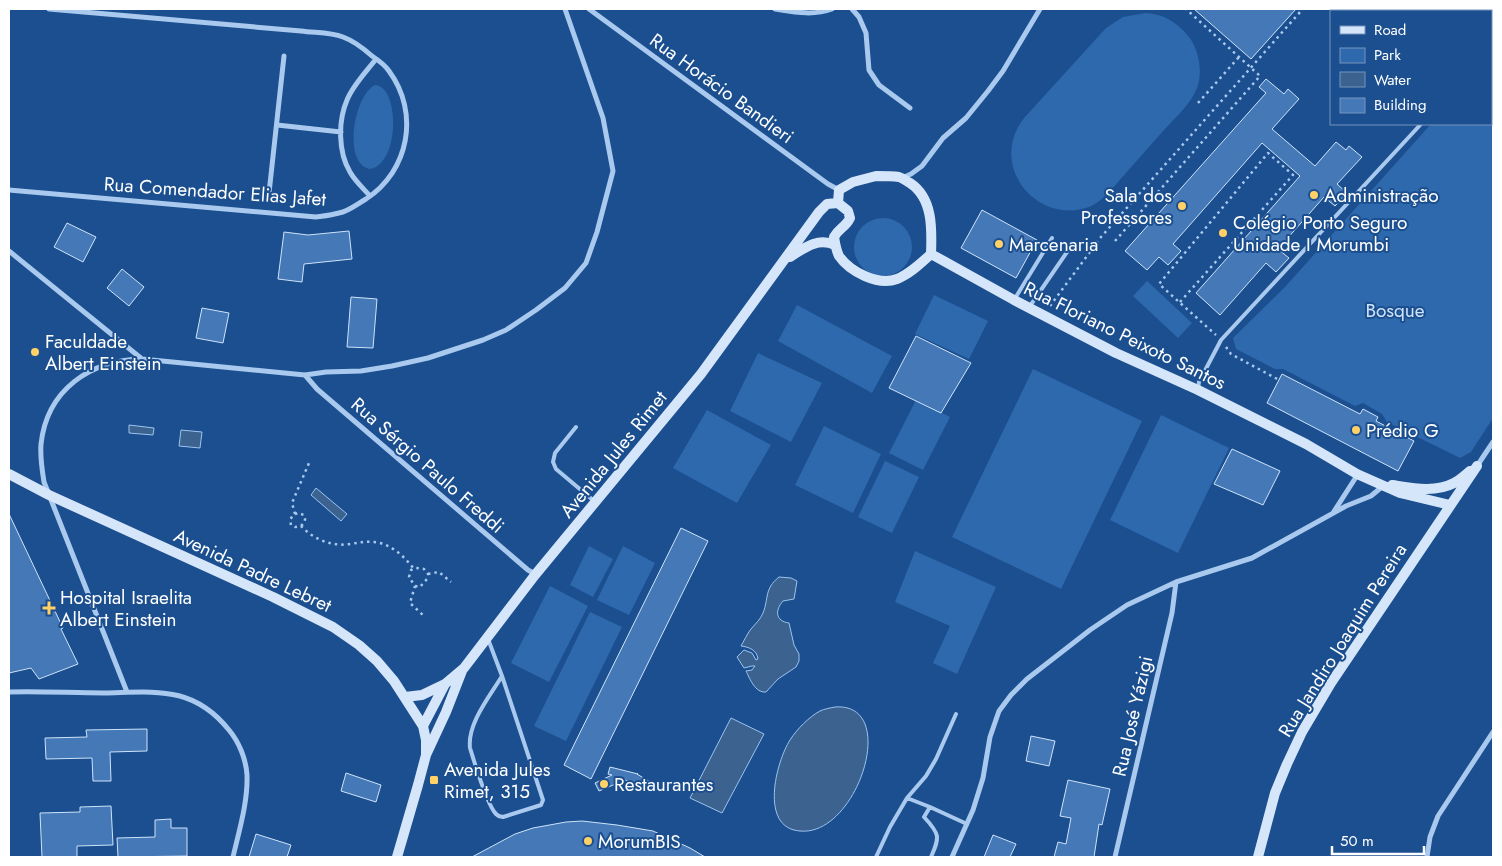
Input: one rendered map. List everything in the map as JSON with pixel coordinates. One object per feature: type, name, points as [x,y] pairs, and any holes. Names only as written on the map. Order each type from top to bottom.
[{"type":"street","name":"Rua Comendador Elias Jafet","points":[[9,190],[316,217],[339,213],[375,193],[391,175],[398,164],[404,148],[407,125],[404,100],[397,83],[388,70],[352,41],[334,35],[49,9]]},
{"type":"street","points":[[127,692],[44,482],[42,444],[46,424],[54,403],[71,384],[88,371],[108,363],[127,360],[142,359],[305,375],[361,371],[428,358],[483,340],[506,330],[565,288],[586,263],[597,232],[613,171],[603,118],[565,9]]},
{"type":"street","name":"Rua Horácio Bandieri","points":[[589,9],[828,184],[839,190]]},
{"type":"street","points":[[775,9],[798,13],[816,13],[832,9]]},
{"type":"street","points":[[852,9],[858,16],[866,33],[869,70],[879,85],[910,108]]},
{"type":"street","points":[[902,178],[922,166],[943,138],[966,118],[1002,71],[1040,9]]},
{"type":"street","points":[[269,193],[284,56]]},
{"type":"street","points":[[370,196],[349,171],[344,158],[341,132],[342,118],[347,100],[357,82],[376,59]]},
{"type":"street","points":[[276,125],[341,132]]},
{"type":"street","points":[[876,176],[902,178],[915,186],[924,197],[929,210],[932,237],[931,254],[916,268],[897,279],[888,281],[876,280],[856,271],[840,256],[835,245],[834,237],[837,230],[848,223],[850,218],[848,212],[838,203],[839,190],[853,182],[876,176]]},
{"type":"street","name":"Avenida Jules Rimet","points":[[423,726],[445,684],[464,668],[535,575],[701,374],[819,212],[827,204],[838,203]]},
{"type":"street","name":"Avenida Jules Rimet","points":[[784,260],[812,243],[830,242],[835,245]]},
{"type":"street","points":[[9,250],[142,359]]},
{"type":"street","name":"Rua Floriano Peixoto Santos","points":[[931,254],[1116,354],[1198,390],[1400,493],[1450,505]]},
{"type":"street","name":"Rua Sérgio Paulo Freddi","points":[[305,375],[317,390],[535,575]]},
{"type":"street","points":[[1477,466],[1493,442]]},
{"type":"street","name":"Rua Floriano Peixoto Santos","points":[[1384,485],[1434,489],[1453,483],[1477,466]]},
{"type":"street","name":"Rua Jandiro Joaquim Pereira","points":[[1258,857],[1286,764],[1302,732],[1336,675],[1477,466]]},
{"type":"street","points":[[1333,514],[1358,472]]},
{"type":"street","name":"Avenida Padre Lebret","points":[[9,474],[49,495],[265,593],[333,627],[359,645],[377,661],[405,697],[423,726],[426,740],[426,755]]},
{"type":"street","points":[[952,857],[973,810],[983,778],[990,737],[1000,711],[1011,695],[1027,679],[1090,630],[1127,605],[1176,582],[1252,558],[1346,506],[1371,496],[1384,485]]},
{"type":"street","name":"Rua José Yázigi","points":[[1115,857],[1172,613],[1176,582]]},
{"type":"street","name":"Avenida Jules Rimet","points":[[397,857],[426,755],[464,668]]},
{"type":"street","points":[[405,697],[422,695],[445,684]]},
{"type":"street","points":[[9,692],[162,692],[193,700],[206,707],[220,718],[235,737],[247,773],[246,798],[233,857]]},
{"type":"street","points":[[1427,857],[1430,837],[1438,816],[1493,732]]},
{"type":"lane","points":[[1198,390],[1199,382],[1221,340],[1420,125]]},
{"type":"lane","points":[[1014,300],[1052,238]]},
{"type":"lane","points":[[1029,308],[1067,252]]},
{"type":"lane","points":[[576,427],[555,453],[553,462],[556,469],[596,503]]},
{"type":"lane","points":[[487,637],[502,676],[543,800],[541,805],[504,817],[498,815],[493,810],[469,742],[474,724],[502,676]]},
{"type":"lane","points":[[876,857],[890,827],[907,798],[926,776],[936,759],[956,714]]},
{"type":"lane","points":[[907,798],[967,824]]},
{"type":"lane","points":[[930,807],[924,817],[938,838],[938,843],[931,857]]},
{"type":"path","points":[[1115,241],[1260,76],[1186,9]]},
{"type":"path","points":[[1043,315],[1101,237],[1301,12]]},
{"type":"path","points":[[1198,103],[1239,57]]},
{"type":"path","points":[[1159,284],[1268,152],[1293,175],[1180,302]]},
{"type":"path","points":[[295,514],[292,503],[309,463]]},
{"type":"path","points":[[298,513],[304,515],[305,519],[301,526],[295,527],[292,525],[290,520],[292,515],[298,513]]},
{"type":"path","points":[[301,526],[326,543],[338,545],[375,542],[387,546],[398,552],[414,569]]},
{"type":"path","points":[[425,617],[410,603],[415,586],[410,577],[411,570],[416,568],[424,569],[428,574]]},
{"type":"path","points":[[428,574],[439,572],[451,582]]},
{"type":"path","points":[[415,586],[420,586],[427,579],[428,574]]},
{"type":"green space","points":[[1146,13],[1159,15],[1170,20],[1185,32],[1192,42],[1198,55],[1200,75],[1197,88],[1191,100],[1110,191],[1095,204],[1089,207],[1069,210],[1050,207],[1035,199],[1022,186],[1014,170],[1011,153],[1015,135],[1025,117],[1106,28],[1123,17]]},
{"type":"green space","name":"Bosque","points":[[1492,66],[1493,418],[1471,452],[1460,458],[1387,422],[1382,414],[1363,403],[1355,406],[1283,369],[1275,369],[1236,349],[1233,338],[1285,287],[1430,125],[1492,125]]},
{"type":"green space","points":[[375,85],[383,89],[389,98],[393,126],[387,154],[380,164],[370,169],[361,164],[356,155],[354,129],[361,102],[368,91]]},
{"type":"green space","points":[[877,218],[889,218],[904,226],[912,241],[912,253],[904,268],[889,276],[877,276],[862,268],[854,253],[854,241],[862,226]]},
{"type":"green space","points":[[1147,281],[1192,323],[1178,338],[1133,296]]},
{"type":"green space","points":[[934,295],[988,321],[969,359],[915,334]]},
{"type":"green space","points":[[797,305],[892,356],[872,393],[778,341]]},
{"type":"green space","points":[[758,353],[822,383],[791,442],[730,411]]},
{"type":"green space","points":[[1033,369],[1142,421],[1061,589],[952,537]]},
{"type":"green space","points":[[916,400],[950,417],[923,470],[889,453]]},
{"type":"green space","points":[[707,410],[771,445],[737,503],[673,468]]},
{"type":"green space","points":[[1161,415],[1229,448],[1178,553],[1110,520]]},
{"type":"green space","points":[[824,426],[881,454],[853,513],[795,485]]},
{"type":"green space","points":[[885,461],[919,477],[892,533],[858,517]]},
{"type":"green space","points":[[589,546],[613,559],[593,597],[570,585]]},
{"type":"green space","points":[[623,546],[655,563],[629,615],[597,600]]},
{"type":"green space","points":[[915,551],[996,587],[957,674],[933,663],[950,626],[895,602]]},
{"type":"green space","points":[[550,586],[588,606],[549,682],[511,663]]},
{"type":"green space","points":[[590,612],[622,627],[566,741],[534,726]]},
{"type":"water","points":[[129,425],[154,428],[153,435],[129,433]]},
{"type":"water","points":[[181,430],[202,432],[200,448],[179,446]]},
{"type":"water","points":[[316,488],[347,514],[341,521],[311,495]]},
{"type":"water","points":[[779,577],[791,578],[797,581],[794,599],[783,601],[778,615],[781,620],[789,623],[794,645],[799,654],[799,661],[796,667],[778,679],[766,692],[762,692],[753,685],[746,671],[752,670],[755,666],[744,668],[737,657],[744,650],[752,653],[756,660],[758,659],[756,653],[747,647],[741,646],[762,615],[769,590],[774,581]]},
{"type":"water","points":[[835,707],[855,711],[865,725],[868,746],[864,769],[854,793],[839,813],[821,827],[800,831],[787,827],[779,819],[775,807],[774,793],[776,778],[785,750],[793,736],[808,720],[820,711]]},
{"type":"water","points":[[731,718],[764,734],[722,813],[690,798]]},
{"type":"building","points":[[1194,9],[1296,9],[1251,59]]},
{"type":"building","name":"Administração","points":[[1266,79],[1284,94],[1288,89],[1299,99],[1272,129],[1315,166],[1336,142],[1346,150],[1349,146],[1362,157],[1337,184],[1347,193],[1335,206],[1324,197],[1278,249],[1289,258],[1276,272],[1266,263],[1220,315],[1196,293],[1300,176],[1262,143],[1173,244],[1181,251],[1168,265],[1159,257],[1147,270],[1125,251],[1266,93],[1259,87]]},
{"type":"building","name":"Marcenaria","points":[[982,210],[1037,240],[1016,278],[961,248]]},
{"type":"building","points":[[67,223],[96,237],[83,262],[54,247]]},
{"type":"building","points":[[349,231],[352,259],[304,264],[302,282],[278,279],[284,232],[308,235]]},
{"type":"building","points":[[122,269],[144,287],[129,306],[107,288]]},
{"type":"building","points":[[351,297],[377,299],[373,348],[347,347]]},
{"type":"building","points":[[202,308],[229,313],[223,343],[196,338]]},
{"type":"building","points":[[916,336],[971,363],[941,413],[889,388]]},
{"type":"building","name":"Prédio G","points":[[1282,374],[1360,414],[1363,409],[1378,417],[1376,421],[1414,441],[1398,471],[1267,403]]},
{"type":"building","points":[[1232,449],[1280,471],[1263,505],[1214,484]]},
{"type":"building","points":[[9,514],[78,664],[39,679],[31,668],[9,673]]},
{"type":"building","points":[[681,528],[708,541],[591,779],[564,765]]},
{"type":"building","points":[[147,729],[147,751],[110,752],[111,781],[93,781],[92,758],[46,759],[45,738],[87,737],[86,730]]},
{"type":"building","points":[[1031,736],[1055,741],[1049,766],[1026,761]]},
{"type":"building","name":"Restaurantes","points":[[610,767],[638,774],[655,785],[653,789],[625,780],[599,791],[595,783],[612,775],[608,774]]},
{"type":"building","points":[[346,773],[381,785],[376,802],[341,791]]},
{"type":"building","points":[[1068,780],[1110,789],[1102,825],[1099,824],[1094,857],[1054,857],[1058,842],[1066,844],[1071,818],[1060,816]]},
{"type":"building","points":[[111,806],[113,845],[77,846],[77,857],[42,857],[40,813],[80,812],[80,807]]},
{"type":"building","points":[[171,819],[171,828],[187,828],[187,856],[118,857],[117,838],[155,837],[155,820]]},
{"type":"building","name":"MorumBIS","points":[[582,821],[653,831],[705,857],[472,857],[515,834],[533,828]]},
{"type":"building","points":[[256,834],[291,845],[287,857],[249,857]]},
{"type":"building","points":[[993,835],[1016,844],[1010,857],[984,857]]},
{"type":"place","name":"Administração","points":[[1314,195]]},
{"type":"place","name":"Sala dos Professores","points":[[1182,206]]},
{"type":"place","name":"Colégio Porto Seguro Unidade I Morumbi","points":[[1223,233]]},
{"type":"place","name":"Marcenaria","points":[[999,244]]},
{"type":"place","name":"Faculdade Albert Einstein","points":[[35,352]]},
{"type":"place","name":"Prédio G","points":[[1356,430]]},
{"type":"place","name":"Hospital Israelita Albert Einstein","points":[[49,608]]},
{"type":"place","name":"Avenida Jules Rimet, 315","points":[[434,780]]},
{"type":"place","name":"Restaurantes","points":[[604,784]]},
{"type":"place","name":"MorumBIS","points":[[588,841]]}]
